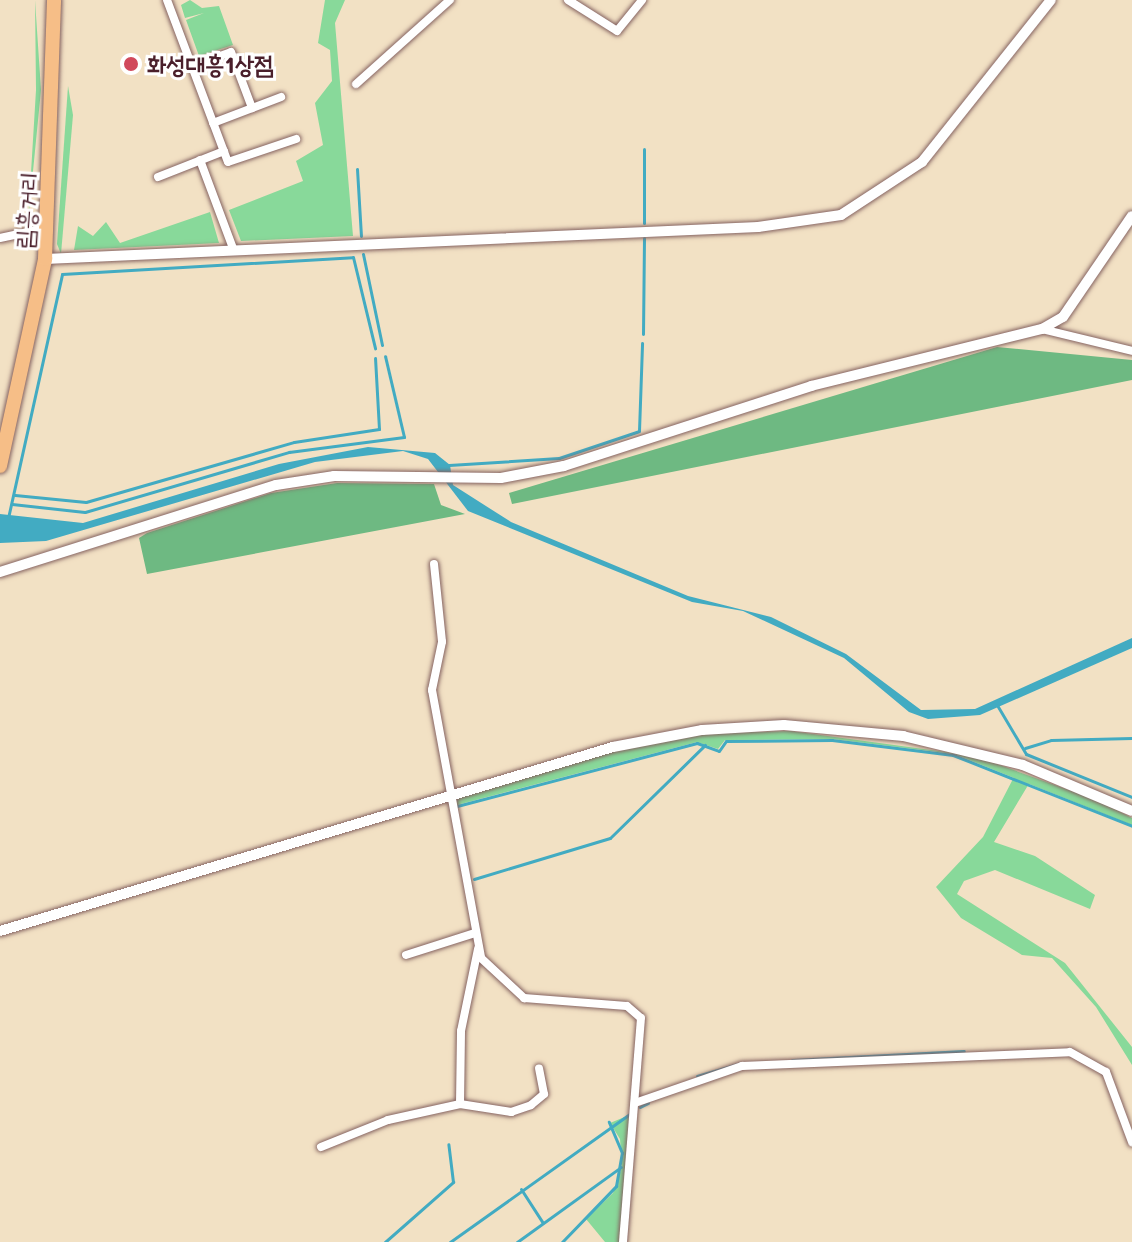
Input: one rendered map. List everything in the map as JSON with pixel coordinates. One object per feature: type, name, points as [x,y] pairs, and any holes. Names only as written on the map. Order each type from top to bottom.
[{"type":"main road","name":"림흥거리","points":[[0,466],[45,259],[54,0]]},
{"type":"street","points":[[167,0],[228,162],[296,139]]},
{"type":"street","points":[[356,84],[450,0]]},
{"type":"street","points":[[568,0],[617,31],[642,0]]},
{"type":"street","points":[[45,259],[758,227],[841,215],[922,162],[1051,0]]},
{"type":"street","points":[[192,66],[231,52],[252,108]]},
{"type":"street","points":[[213,123],[281,97]]},
{"type":"street","points":[[158,177],[224,151]]},
{"type":"street","points":[[200,160],[234,251]]},
{"type":"street","points":[[0,572],[276,485],[434,476],[501,478],[564,466],[811,386],[1042,329],[1063,317],[1132,216]]},
{"type":"street","points":[[0,238],[47,228]]},
{"type":"street","points":[[1042,329],[1132,351]]},
{"type":"street","points":[[434,564],[442,642],[432,690],[478,948],[498,980],[524,998],[635,1010],[642,1032],[623,1242]]},
{"type":"street","points":[[0,931],[451,795],[655,738],[784,725],[967,749],[1056,776],[1132,811]]},
{"type":"street","points":[[406,955],[475,933]]},
{"type":"street","points":[[460,1104],[461,1031],[478,948]]},
{"type":"street","points":[[635,1103],[742,1066],[1070,1052],[1106,1072],[1132,1142]]},
{"type":"street","points":[[321,1147],[388,1120],[460,1104],[511,1112],[531,1105],[544,1094],[539,1068]]},
{"type":"green space","points":[[35,0],[41,90],[28,222],[36,90]]},
{"type":"green space","points":[[190,0],[202,8],[219,6],[233,45],[199,56],[186,20],[204,13],[185,18],[181,5]]},
{"type":"green space","points":[[325,0],[345,0],[335,23],[353,236],[241,241],[229,210],[303,181],[296,161],[323,145],[315,103],[332,81],[330,50],[318,43]]},
{"type":"green space","points":[[68,86],[73,115],[61,254],[57,244]]},
{"type":"green space","points":[[210,212],[219,243],[74,250],[78,226],[93,236],[106,222],[120,243]]},
{"type":"green space","points":[[997,347],[1132,360],[1132,380],[512,504],[509,493]]},
{"type":"green space","points":[[337,483],[434,484],[441,505],[465,514],[147,574],[139,538],[147,533],[271,493]]},
{"type":"green space","points":[[791,731],[975,756],[1099,801],[1132,818],[1132,825],[954,754],[832,739],[725,740],[718,749],[697,742],[457,805],[455,798],[617,750],[705,733]]},
{"type":"green space","points":[[1015,775],[1030,782],[994,842],[1035,856],[1095,895],[1090,909],[995,870],[964,881],[957,894],[1065,963],[1132,1047],[1132,1065],[1096,1007],[1052,958],[1022,955],[961,918],[936,887],[983,837]]},
{"type":"green space","points":[[632,1114],[620,1242],[605,1242],[586,1219],[613,1193],[622,1167],[620,1139],[610,1123]]},
{"type":"water","points":[[368,447],[435,453],[450,465],[453,485],[511,522],[688,596],[771,617],[846,654],[921,710],[975,709],[1132,638],[1132,648],[980,715],[928,719],[909,712],[844,658],[743,611],[692,602],[468,511],[428,459],[403,451],[315,462],[46,541],[0,543],[0,514],[83,523],[279,464]]},
{"type":"waterway","points":[[644,149],[644,223]]},
{"type":"waterway","points":[[357,169],[361,236]]},
{"type":"waterway","points":[[643,334],[644,238]]},
{"type":"waterway","points":[[363,254],[382,345]]},
{"type":"waterway","points":[[8,518],[62,274],[353,257],[375,348]]},
{"type":"waterway","points":[[449,465],[559,458],[639,431],[642,343]]},
{"type":"waterway","points":[[12,504],[85,512],[289,452],[404,437],[385,356]]},
{"type":"waterway","points":[[15,495],[86,502],[294,442],[379,429],[375,358]]},
{"type":"waterway","points":[[997,705],[1026,754],[1132,797]]},
{"type":"waterway","points":[[1025,748],[1051,740],[1132,738]]},
{"type":"waterway","points":[[457,806],[697,743],[719,751],[726,741],[832,740],[953,755],[1132,826]]},
{"type":"waterway","points":[[474,879],[610,838],[705,745]]},
{"type":"waterway","points":[[792,1060],[964,1051]]},
{"type":"waterway","points":[[697,1076],[741,1063]]},
{"type":"waterway","points":[[640,1107],[648,1103]]},
{"type":"waterway","points":[[450,1242],[632,1112]]},
{"type":"waterway","points":[[562,1242],[616,1186],[622,1153],[609,1122]]},
{"type":"waterway","points":[[385,1242],[453,1182],[448,1144]]},
{"type":"waterway","points":[[517,1242],[621,1167]]},
{"type":"waterway","points":[[521,1189],[543,1223]]},
{"type":"place","name":"화성대흥1상점","points":[[131,64]]}]
